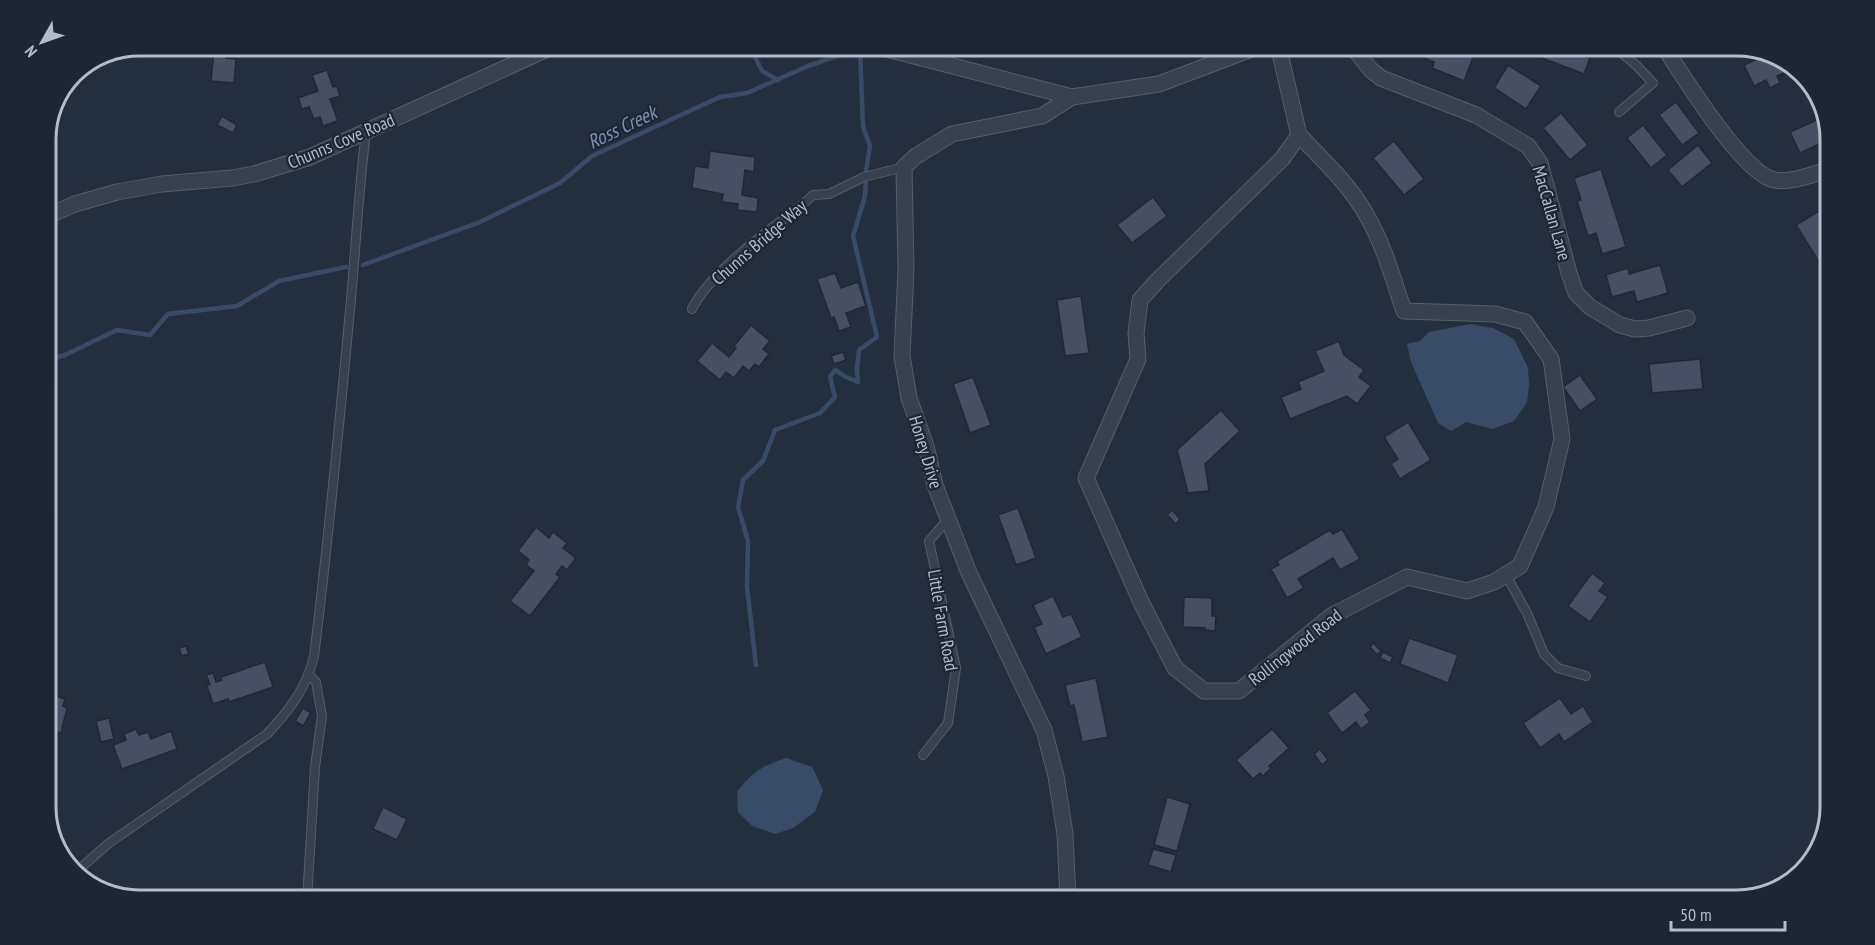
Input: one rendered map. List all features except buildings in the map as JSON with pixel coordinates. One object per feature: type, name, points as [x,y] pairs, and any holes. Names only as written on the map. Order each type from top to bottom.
[{"type":"street","name":"Chunns Cove Road","points":[[56,212],[75,204],[127,190],[162,184],[232,178],[310,157],[534,55]]},
{"type":"street","points":[[912,55],[1072,97],[1159,84],[1236,55]]},
{"type":"street","points":[[1280,55],[1299,135]]},
{"type":"street","name":"MacCallan Lane","points":[[1359,55],[1381,78],[1476,115],[1528,146],[1540,163],[1572,283],[1576,293],[1590,307],[1620,325],[1635,329],[1649,328],[1687,318]]},
{"type":"street","points":[[1669,55],[1701,104],[1748,163],[1771,179],[1796,179],[1819,172]]},
{"type":"street","points":[[904,167],[916,156],[952,134],[1042,116],[1072,97]]},
{"type":"street","name":"Rollingwood Road","points":[[1299,135],[1336,173],[1367,215],[1386,257],[1404,311],[1495,314],[1525,322],[1551,359],[1562,439],[1546,507],[1520,566],[1506,575],[1494,582],[1467,591],[1407,577],[1331,616],[1239,691],[1204,691],[1175,668],[1141,602],[1086,478],[1138,359],[1137,333],[1140,300],[1281,159],[1299,135]]},
{"type":"street","name":"Honey Drive","points":[[904,167],[906,270],[902,356],[909,398],[926,446],[935,485],[969,573],[1044,730],[1056,776],[1065,834],[1068,890]]},
{"type":"lane","points":[[1619,112],[1653,83],[1624,55]]},
{"type":"lane","points":[[82,867],[109,843],[267,734],[286,714],[309,675],[314,656],[331,521],[366,132]]},
{"type":"lane","name":"Chunns Bridge Way","points":[[692,309],[697,299],[724,269],[804,205],[813,195],[829,194],[864,177],[904,167]]},
{"type":"lane","name":"Little Farm Road","points":[[923,755],[948,723],[956,668],[928,541],[948,519]]},
{"type":"lane","points":[[1506,575],[1527,613],[1544,654],[1558,668],[1586,676]]},
{"type":"lane","points":[[309,675],[316,682],[322,716],[315,767],[309,890]]},
{"type":"water","points":[[1470,324],[1493,328],[1514,339],[1528,368],[1527,402],[1514,421],[1492,429],[1466,422],[1451,431],[1438,423],[1411,362],[1407,344],[1420,341],[1429,332]]},
{"type":"water","points":[[786,758],[812,767],[823,790],[815,812],[793,828],[775,834],[752,826],[738,812],[737,792],[758,770]]},
{"type":"waterway","points":[[754,55],[762,71],[778,80]]},
{"type":"waterway","name":"Ross Creek","points":[[363,265],[480,222],[560,183],[592,156],[720,97],[747,93],[808,66],[840,55]]},
{"type":"waterway","points":[[860,55],[863,126],[870,146],[866,171]]},
{"type":"waterway","points":[[756,665],[747,587],[748,541],[738,507],[743,480],[763,461],[775,430],[820,413],[835,397],[830,377],[835,370],[858,382],[859,350],[877,337],[853,236],[865,196],[866,183]]},
{"type":"waterway","name":"Ross Creek","points":[[56,358],[117,330],[150,335],[168,314],[237,306],[279,281],[346,267]]}]
